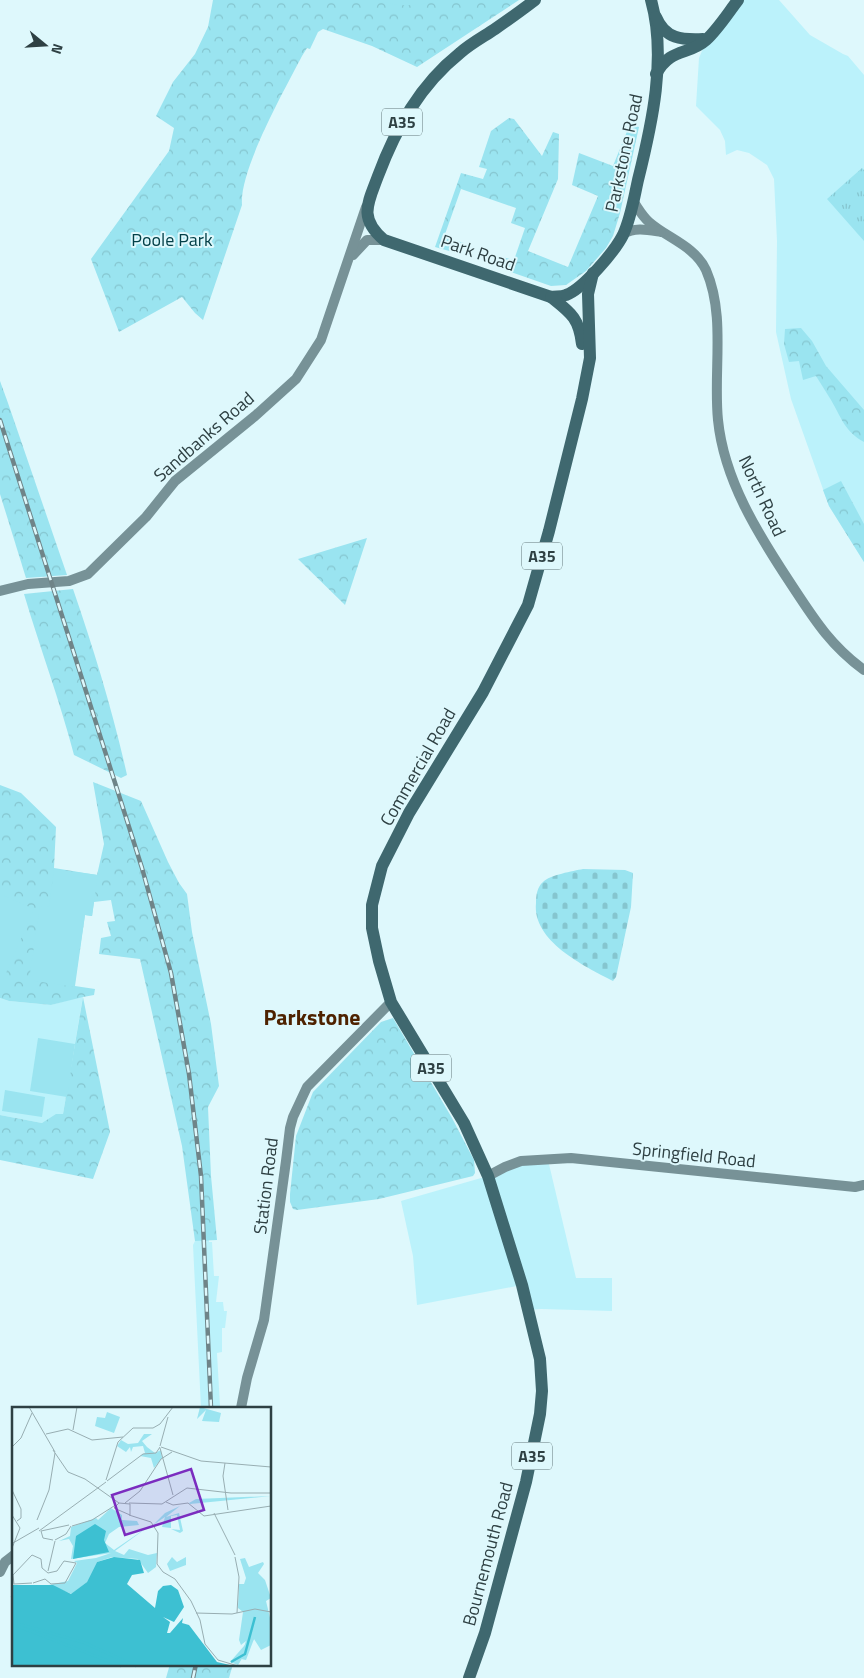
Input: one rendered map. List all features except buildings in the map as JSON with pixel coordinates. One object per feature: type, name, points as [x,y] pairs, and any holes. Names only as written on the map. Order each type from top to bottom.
[{"type":"highway","name":"Sandbanks Road","points":[[367,206],[389,147],[401,124],[419,96],[436,75],[460,52],[504,24],[535,0]]},
{"type":"highway","name":"Parkstone Road","points":[[593,273],[614,250],[623,234],[652,124],[657,47],[651,0]]},
{"type":"highway","points":[[656,74],[662,63],[670,57],[697,46],[707,39],[738,0]]},
{"type":"highway","points":[[654,13],[658,23],[672,37],[684,40],[707,39]]},
{"type":"highway","points":[[367,206],[367,217],[373,230],[384,240]]},
{"type":"highway","name":"Park Road","points":[[384,240],[551,297]]},
{"type":"highway","points":[[551,297],[565,296],[576,290],[593,273]]},
{"type":"highway","name":"Commercial Road","points":[[488,1176],[464,1123],[391,1002],[372,928],[372,905],[382,866],[410,813],[483,692],[528,605],[549,531],[582,399],[590,346],[588,294],[593,273]]},
{"type":"highway","name":"Commercial Road","points":[[551,297],[565,308],[578,323],[584,356],[588,366]]},
{"type":"highway","name":"Bournemouth Road","points":[[469,1678],[485,1633],[526,1482],[540,1414],[542,1392],[540,1359],[522,1285],[488,1176]]},
{"type":"street","name":"North Road","points":[[633,200],[650,222],[688,248],[705,269],[716,304],[718,421],[727,464],[739,494],[771,554],[821,629],[844,655],[864,670]]},
{"type":"street","name":"Sandbanks Road","points":[[0,591],[23,585],[69,581],[88,574],[146,517],[175,482],[255,416],[296,379],[321,340],[367,206]]},
{"type":"street","name":"North Road","points":[[623,234],[630,230],[665,233]]},
{"type":"street","name":"Sandbanks Road","points":[[348,262],[367,240],[384,240]]},
{"type":"street","name":"Station Road","points":[[241,1407],[247,1378],[264,1320],[287,1146],[293,1117],[307,1087],[391,1002]]},
{"type":"street","name":"Springfield Road","points":[[488,1176],[505,1166],[521,1161],[572,1158],[855,1187],[864,1185]]},
{"type":"street","points":[[0,1572],[5,1562],[12,1556]]},
{"type":"shaded area","points":[[738,0],[779,0],[810,35],[848,56],[864,75],[864,562],[829,506],[791,399],[776,332],[777,241],[774,179],[767,165],[749,153],[737,150],[726,155],[725,141],[720,130],[696,106],[699,58],[707,39]]},
{"type":"shaded area","points":[[83,996],[63,1114],[66,1116],[42,1123],[0,1115],[0,998],[9,1001],[51,1005]]},
{"type":"shaded area","points":[[548,1160],[576,1278],[612,1278],[612,1311],[527,1310],[522,1285],[417,1305],[413,1256],[401,1201],[488,1176],[505,1167]]},
{"type":"shaded area","points":[[207,1194],[209,1242],[212,1242],[214,1276],[219,1276],[216,1302],[223,1302],[224,1311],[227,1311],[225,1328],[222,1328],[222,1352],[217,1353],[220,1406],[214,1407],[201,1407],[193,1245],[195,1241],[194,1202]]},
{"type":"green space","name":"Poole Park","points":[[213,0],[519,0],[417,67],[372,46],[323,29],[318,32],[310,49],[307,48],[302,56],[255,151],[243,190],[242,205],[203,320],[182,297],[119,332],[91,259],[169,151],[174,128],[156,116],[173,82],[195,54],[208,27]]},
{"type":"green space","points":[[376,0],[438,0],[407,5]]},
{"type":"green space","points":[[509,118],[514,119],[542,156],[553,132],[559,134],[558,179],[528,251],[568,267],[598,196],[572,185],[579,153],[613,166],[630,124],[639,127],[613,236],[606,248],[586,271],[566,285],[551,286],[499,268],[502,257],[514,260],[525,228],[511,223],[516,208],[461,189],[444,237],[464,243],[460,254],[435,247],[461,173],[483,179],[487,169],[479,167],[491,131]]},
{"type":"green space","points":[[862,168],[864,170],[864,241],[827,199]]},
{"type":"green space","points":[[801,328],[812,341],[826,366],[864,410],[864,442],[852,434],[844,424],[816,376],[803,380],[799,361],[789,362],[784,344],[785,329]]},
{"type":"green space","points":[[0,381],[67,575],[26,578],[0,494]]},
{"type":"green space","points":[[841,481],[864,524],[864,562],[829,506],[823,490]]},
{"type":"green space","points":[[367,538],[345,605],[298,559]]},
{"type":"green space","points":[[73,589],[96,658],[116,728],[127,775],[121,778],[74,755],[24,594]]},
{"type":"green space","points":[[93,782],[141,801],[168,862],[187,894],[192,932],[211,1024],[219,1086],[208,1107],[211,1176],[217,1240],[195,1241],[182,1146],[140,959],[99,954],[101,938],[111,936],[107,922],[115,921],[111,900],[94,902],[92,916],[85,915],[75,986],[95,989],[94,995],[51,1005],[9,1001],[0,998],[0,785],[21,793],[56,827],[54,868],[97,875],[104,844]]},
{"type":"green space","points":[[54,869],[98,875],[92,916],[85,915],[74,987],[29,980],[40,906],[49,907]]},
{"type":"green space","points":[[583,869],[625,870],[633,873],[631,907],[616,977],[613,981],[562,951],[542,929],[537,917],[536,897],[541,884],[556,875]]},
{"type":"green space","points":[[0,894],[34,909],[3,980],[0,978]]},
{"type":"green space","points":[[83,997],[110,1132],[93,1179],[0,1160],[0,1115],[42,1123],[56,1114],[63,1114]]},
{"type":"green space","points":[[393,1018],[452,1118],[474,1160],[475,1173],[473,1176],[379,1199],[293,1209],[290,1202],[290,1194],[296,1136],[313,1092],[381,1022]]},
{"type":"green space","points":[[38,1038],[75,1044],[67,1097],[30,1091]]},
{"type":"green space","points":[[5,1090],[45,1097],[42,1117],[2,1111]]},
{"type":"green space","points":[[169,1666],[232,1666],[229,1678],[166,1678]]},
{"type":"railway","points":[[0,420],[142,868],[171,973],[189,1074],[201,1176],[211,1407]]},
{"type":"railway","points":[[193,1678],[196,1666]]},
{"type":"district","name":"Parkstone","points":[[312,1017]]}]
